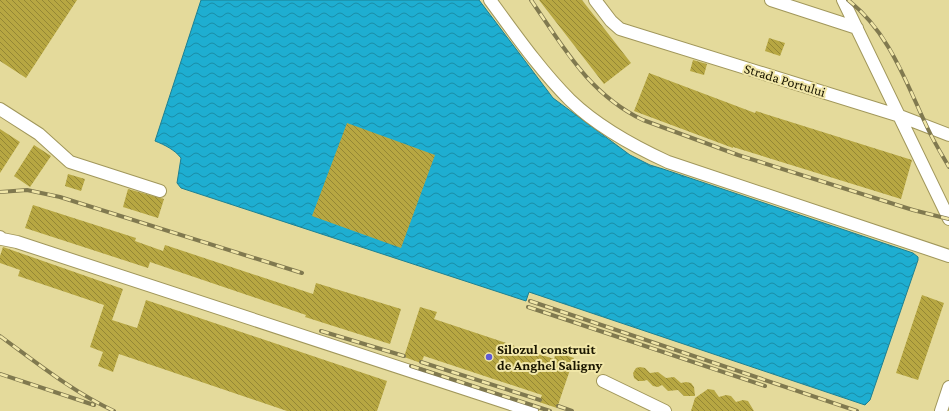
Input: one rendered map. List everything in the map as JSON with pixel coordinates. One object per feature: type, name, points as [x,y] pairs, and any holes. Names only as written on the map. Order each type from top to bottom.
[{"type":"lane","points":[[490,0],[544,72],[571,101],[602,126],[634,146],[668,162],[949,256]]},
{"type":"lane","name":"Strada Portului","points":[[595,0],[611,21],[620,29],[900,116],[949,135]]},
{"type":"lane","points":[[771,0],[857,28]]},
{"type":"lane","points":[[843,0],[949,218]]},
{"type":"lane","points":[[0,109],[39,134],[70,162],[160,191]]},
{"type":"lane","points":[[0,237],[2,239],[17,242],[532,411]]},
{"type":"lane","points":[[603,381],[659,410]]},
{"type":"lane","points":[[941,411],[949,387]]},
{"type":"water","points":[[201,0],[479,0],[553,98],[630,155],[650,165],[913,253],[918,257],[918,260],[870,400],[865,405],[529,292],[526,301],[181,188],[177,183],[181,158],[170,148],[155,141]]},
{"type":"building","points":[[0,0],[77,0],[26,78],[0,61]]},
{"type":"building","points":[[539,0],[582,0],[631,63],[604,84]]},
{"type":"building","points":[[769,38],[785,43],[780,56],[765,51]]},
{"type":"building","points":[[693,60],[707,64],[704,75],[690,71]]},
{"type":"building","points":[[649,73],[755,113],[756,111],[912,160],[901,199],[733,148],[634,111]]},
{"type":"building","points":[[347,123],[435,155],[401,248],[312,216]]},
{"type":"building","points":[[0,129],[20,142],[0,173]]},
{"type":"building","points":[[34,145],[51,156],[30,187],[14,176]]},
{"type":"building","points":[[68,174],[85,179],[81,191],[65,186]]},
{"type":"building","points":[[128,189],[164,199],[158,218],[123,207]]},
{"type":"building","points":[[33,205],[136,238],[135,241],[163,251],[165,245],[313,294],[316,283],[401,309],[390,344],[305,317],[306,315],[150,262],[148,268],[25,228]]},
{"type":"building","points":[[3,247],[123,289],[112,320],[137,328],[146,300],[387,381],[377,411],[287,411],[119,354],[113,372],[98,366],[103,352],[90,347],[104,305],[18,276],[20,270],[0,263],[0,256]]},
{"type":"building","points":[[922,295],[944,303],[918,380],[896,373]]},
{"type":"building","name":"Silozul construit de Anghel Saligny","points":[[420,307],[437,312],[434,319],[554,359],[556,352],[574,358],[557,408],[539,402],[542,395],[424,356],[421,363],[404,357]]},
{"type":"building","points":[[636,368],[645,368],[650,373],[658,372],[666,378],[674,377],[681,383],[691,383],[694,387],[695,396],[684,396],[678,390],[668,391],[662,385],[658,387],[653,386],[647,380],[638,381],[634,378],[633,373]]},
{"type":"building","points":[[708,389],[714,390],[719,397],[726,395],[731,396],[736,402],[743,400],[748,401],[754,411],[691,411],[695,398]]},
{"type":"railway","points":[[531,0],[579,68],[607,97],[643,120],[738,155],[913,210],[949,219]]},
{"type":"railway","points":[[848,0],[863,13],[886,43],[896,60],[930,134],[949,167]]},
{"type":"railway","points":[[0,192],[27,190],[60,197],[302,273]]},
{"type":"railway","points":[[530,301],[857,411]]},
{"type":"railway","points":[[528,307],[765,386]]},
{"type":"railway","points":[[321,331],[404,356]]},
{"type":"railway","points":[[0,336],[70,386],[114,411]]},
{"type":"railway","points":[[421,362],[540,400]]},
{"type":"railway","points":[[411,366],[550,411]]},
{"type":"railway","points":[[0,374],[94,405]]},
{"type":"railway","points":[[558,406],[572,411]]},
{"type":"place","name":"Silozul construit de Anghel Saligny","points":[[489,357]]}]
